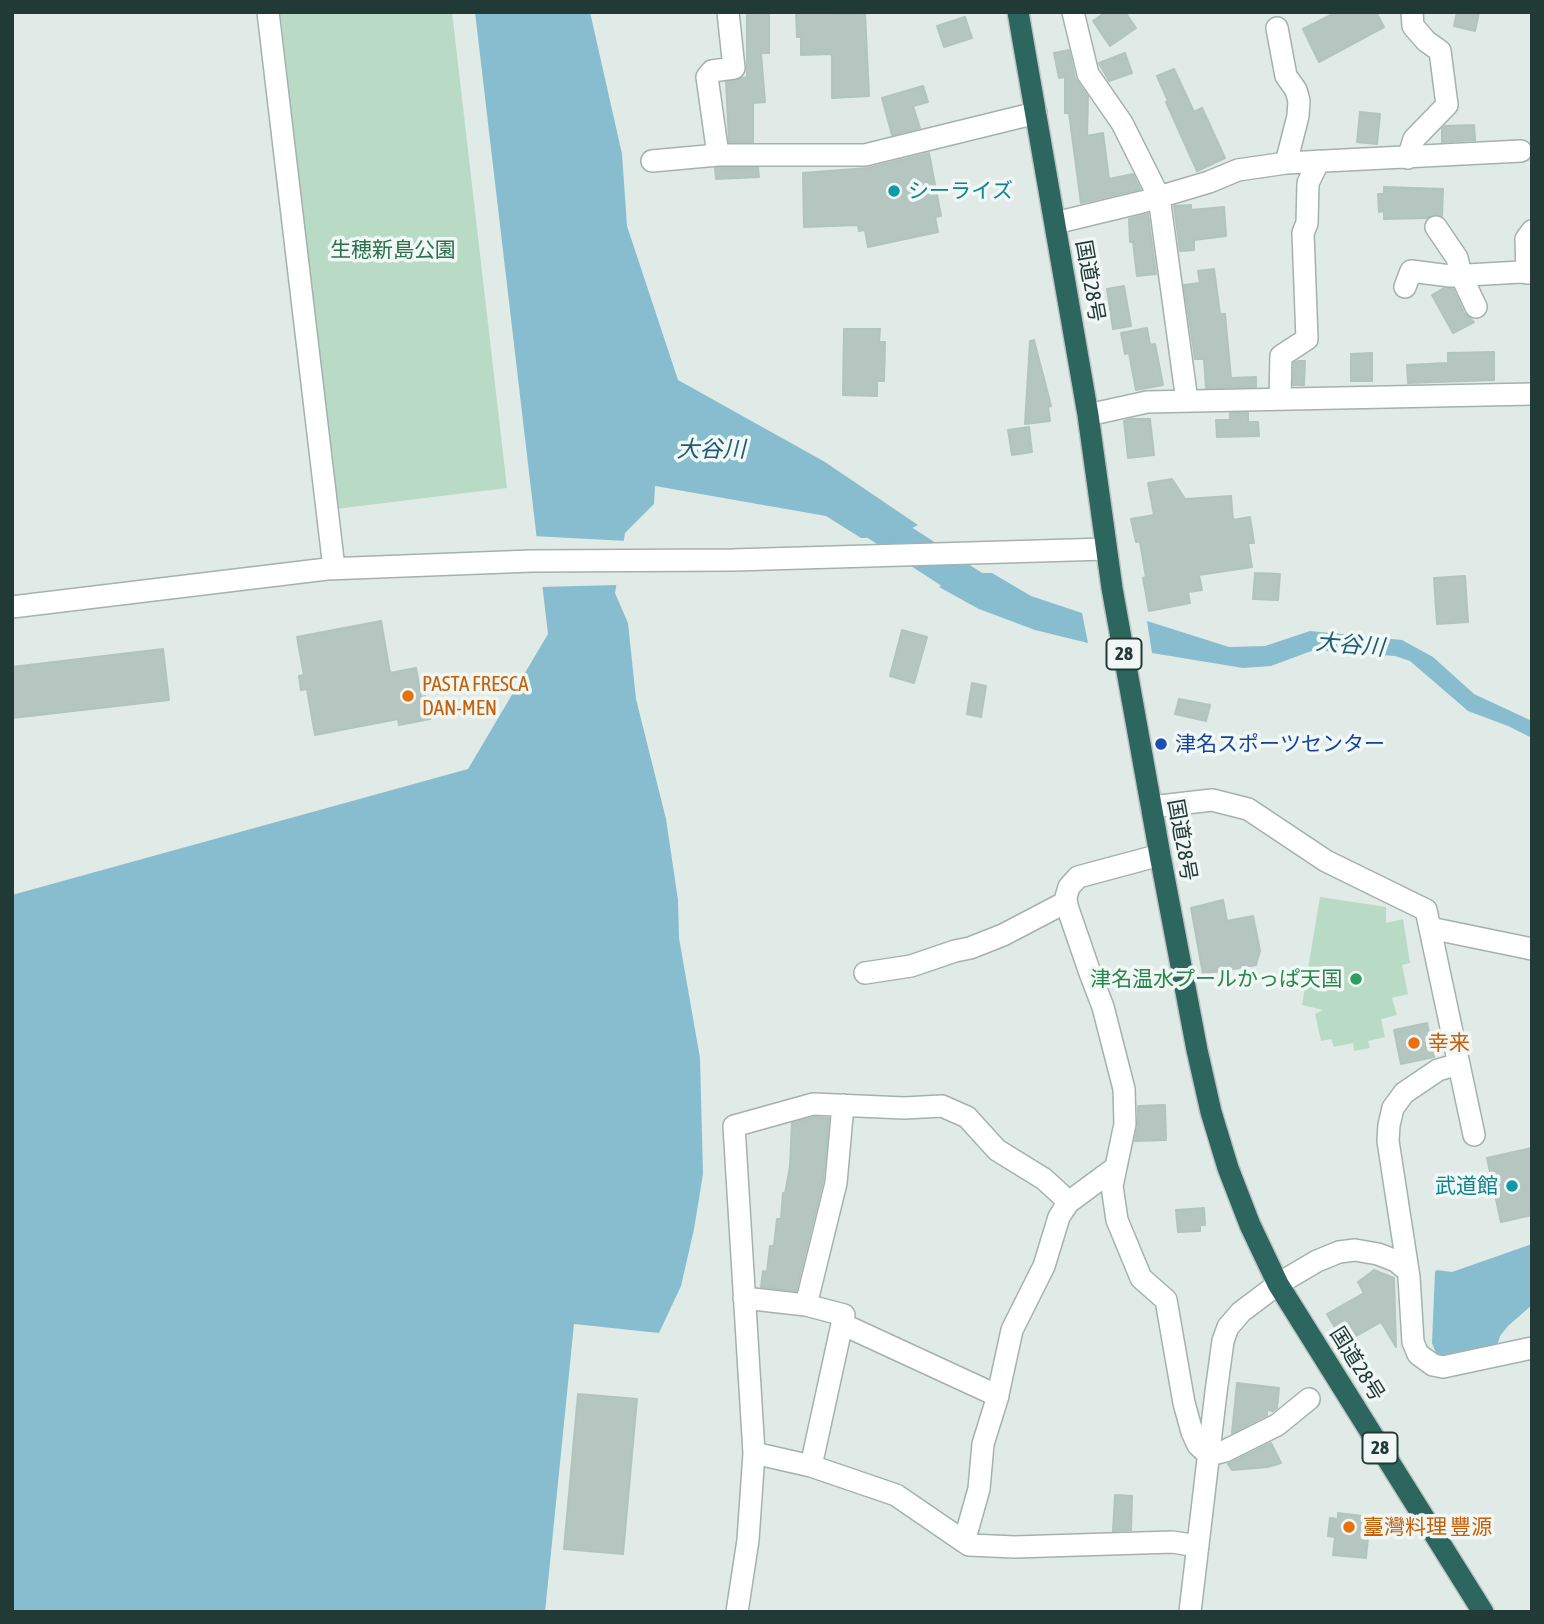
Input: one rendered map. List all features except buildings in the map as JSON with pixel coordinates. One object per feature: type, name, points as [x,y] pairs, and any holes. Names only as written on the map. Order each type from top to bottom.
[{"type":"highway","name":"国道28号","points":[[1018,12],[1088,415],[1106,549],[1160,855],[1211,1112],[1237,1191],[1278,1284],[1483,1612]]},
{"type":"street","points":[[268,12],[334,568]]},
{"type":"street","points":[[718,155],[707,77],[712,71],[734,68],[728,12]]},
{"type":"street","points":[[1073,12],[1088,75],[1122,123],[1160,197],[1187,401]]},
{"type":"street","points":[[1408,158],[1414,139],[1447,105],[1440,51],[1426,41],[1413,26],[1412,12]]},
{"type":"street","points":[[1277,28],[1286,76],[1296,90],[1298,101],[1298,116],[1286,163]]},
{"type":"street","points":[[652,161],[718,155],[865,155],[1035,113]]},
{"type":"street","points":[[1055,223],[1160,197],[1238,170],[1286,163],[1521,151]]},
{"type":"street","points":[[1280,398],[1281,356],[1307,339],[1303,233],[1307,223],[1308,183],[1319,162]]},
{"type":"street","points":[[1436,227],[1457,257],[1461,275],[1476,307]]},
{"type":"street","points":[[1405,287],[1411,271],[1461,275],[1529,273],[1526,239],[1532,231]]},
{"type":"street","points":[[1088,415],[1147,402],[1532,394]]},
{"type":"street","points":[[12,607],[334,568],[531,561],[719,561],[1106,549]]},
{"type":"street","points":[[1152,807],[1212,800],[1248,808],[1326,861],[1428,919],[1532,948]]},
{"type":"street","points":[[1160,855],[1078,877],[1069,887],[1066,902],[1103,1007],[1124,1089],[1125,1124],[1112,1186],[1117,1220],[1141,1278],[1166,1300],[1192,1432],[1198,1445],[1209,1455]]},
{"type":"street","points":[[865,973],[911,966],[971,948],[1003,935],[1066,902]]},
{"type":"street","points":[[1428,919],[1474,1135]]},
{"type":"street","points":[[1459,1064],[1438,1070],[1404,1093],[1393,1108],[1388,1125],[1408,1271],[1413,1342],[1418,1354],[1433,1365],[1453,1367],[1532,1348]]},
{"type":"street","points":[[737,1612],[748,1540],[754,1453],[734,1126],[814,1104],[904,1108],[942,1106],[967,1117],[997,1150],[1044,1180],[1069,1202]]},
{"type":"street","points":[[806,1306],[836,1183],[843,1105]]},
{"type":"street","points":[[964,1542],[977,1499],[983,1444],[998,1396],[1012,1330],[1044,1266],[1059,1217],[1069,1202],[1115,1168]]},
{"type":"street","points":[[1190,1612],[1225,1334],[1241,1312],[1278,1284],[1317,1261],[1339,1252],[1350,1250],[1378,1254],[1396,1261],[1408,1271]]},
{"type":"street","points":[[744,1298],[806,1306],[844,1315],[811,1466]]},
{"type":"street","points":[[842,1324],[998,1396]]},
{"type":"street","points":[[1209,1455],[1225,1451],[1277,1425],[1309,1398]]},
{"type":"street","points":[[754,1453],[811,1466],[896,1495],[970,1545],[1015,1547],[1172,1542],[1198,1546]]},
{"type":"green space","name":"生穂新島公園","points":[[280,12],[452,12],[507,488],[336,509]]},
{"type":"green space","name":"津名温水プールかっぱ天国","points":[[1320,897],[1386,907],[1386,923],[1403,919],[1410,963],[1402,965],[1408,994],[1392,998],[1397,1015],[1381,1019],[1385,1037],[1368,1041],[1370,1048],[1354,1051],[1353,1043],[1334,1047],[1331,1039],[1321,1041],[1315,1014],[1323,1010],[1302,1005]]},
{"type":"water","points":[[475,12],[590,12],[622,154],[627,226],[678,380],[825,462],[918,525],[894,537],[861,538],[826,516],[655,486],[654,504],[625,533],[615,593],[628,623],[636,699],[666,819],[678,900],[679,938],[700,1058],[703,1174],[681,1286],[659,1333],[574,1324],[545,1612],[12,1612],[12,895],[468,769],[548,634]]},
{"type":"water","points":[[964,573],[992,573],[1031,596],[1082,613],[1088,643],[1035,630],[979,609],[939,587]]},
{"type":"water","name":"大谷川","points":[[1147,621],[1229,647],[1265,646],[1310,631],[1402,640],[1433,657],[1474,694],[1532,721],[1532,738],[1468,711],[1410,661],[1395,656],[1314,650],[1271,666],[1243,668],[1152,653]]},
{"type":"water","points":[[1532,1244],[1532,1305],[1508,1326],[1500,1336],[1497,1346],[1446,1357],[1436,1353],[1432,1343],[1435,1272],[1452,1272]]},
{"type":"pier","points":[[533,536],[627,541],[619,585],[539,587]]},
{"type":"waterway","name":"大谷川","points":[[858,512],[975,588],[997,597]]},
{"type":"place","name":"シーライズ","points":[[894,191]]},
{"type":"place","name":"PASTA FRESCA DAN-MEN","points":[[408,696]]},
{"type":"place","name":"津名スポーツセンター","points":[[1161,744]]},
{"type":"place","name":"津名温水プールかっぱ天国","points":[[1356,979]]},
{"type":"place","name":"幸来","points":[[1414,1043]]},
{"type":"place","name":"武道館","points":[[1512,1186]]},
{"type":"place","name":"臺灣料理 豐源","points":[[1349,1527]]}]
